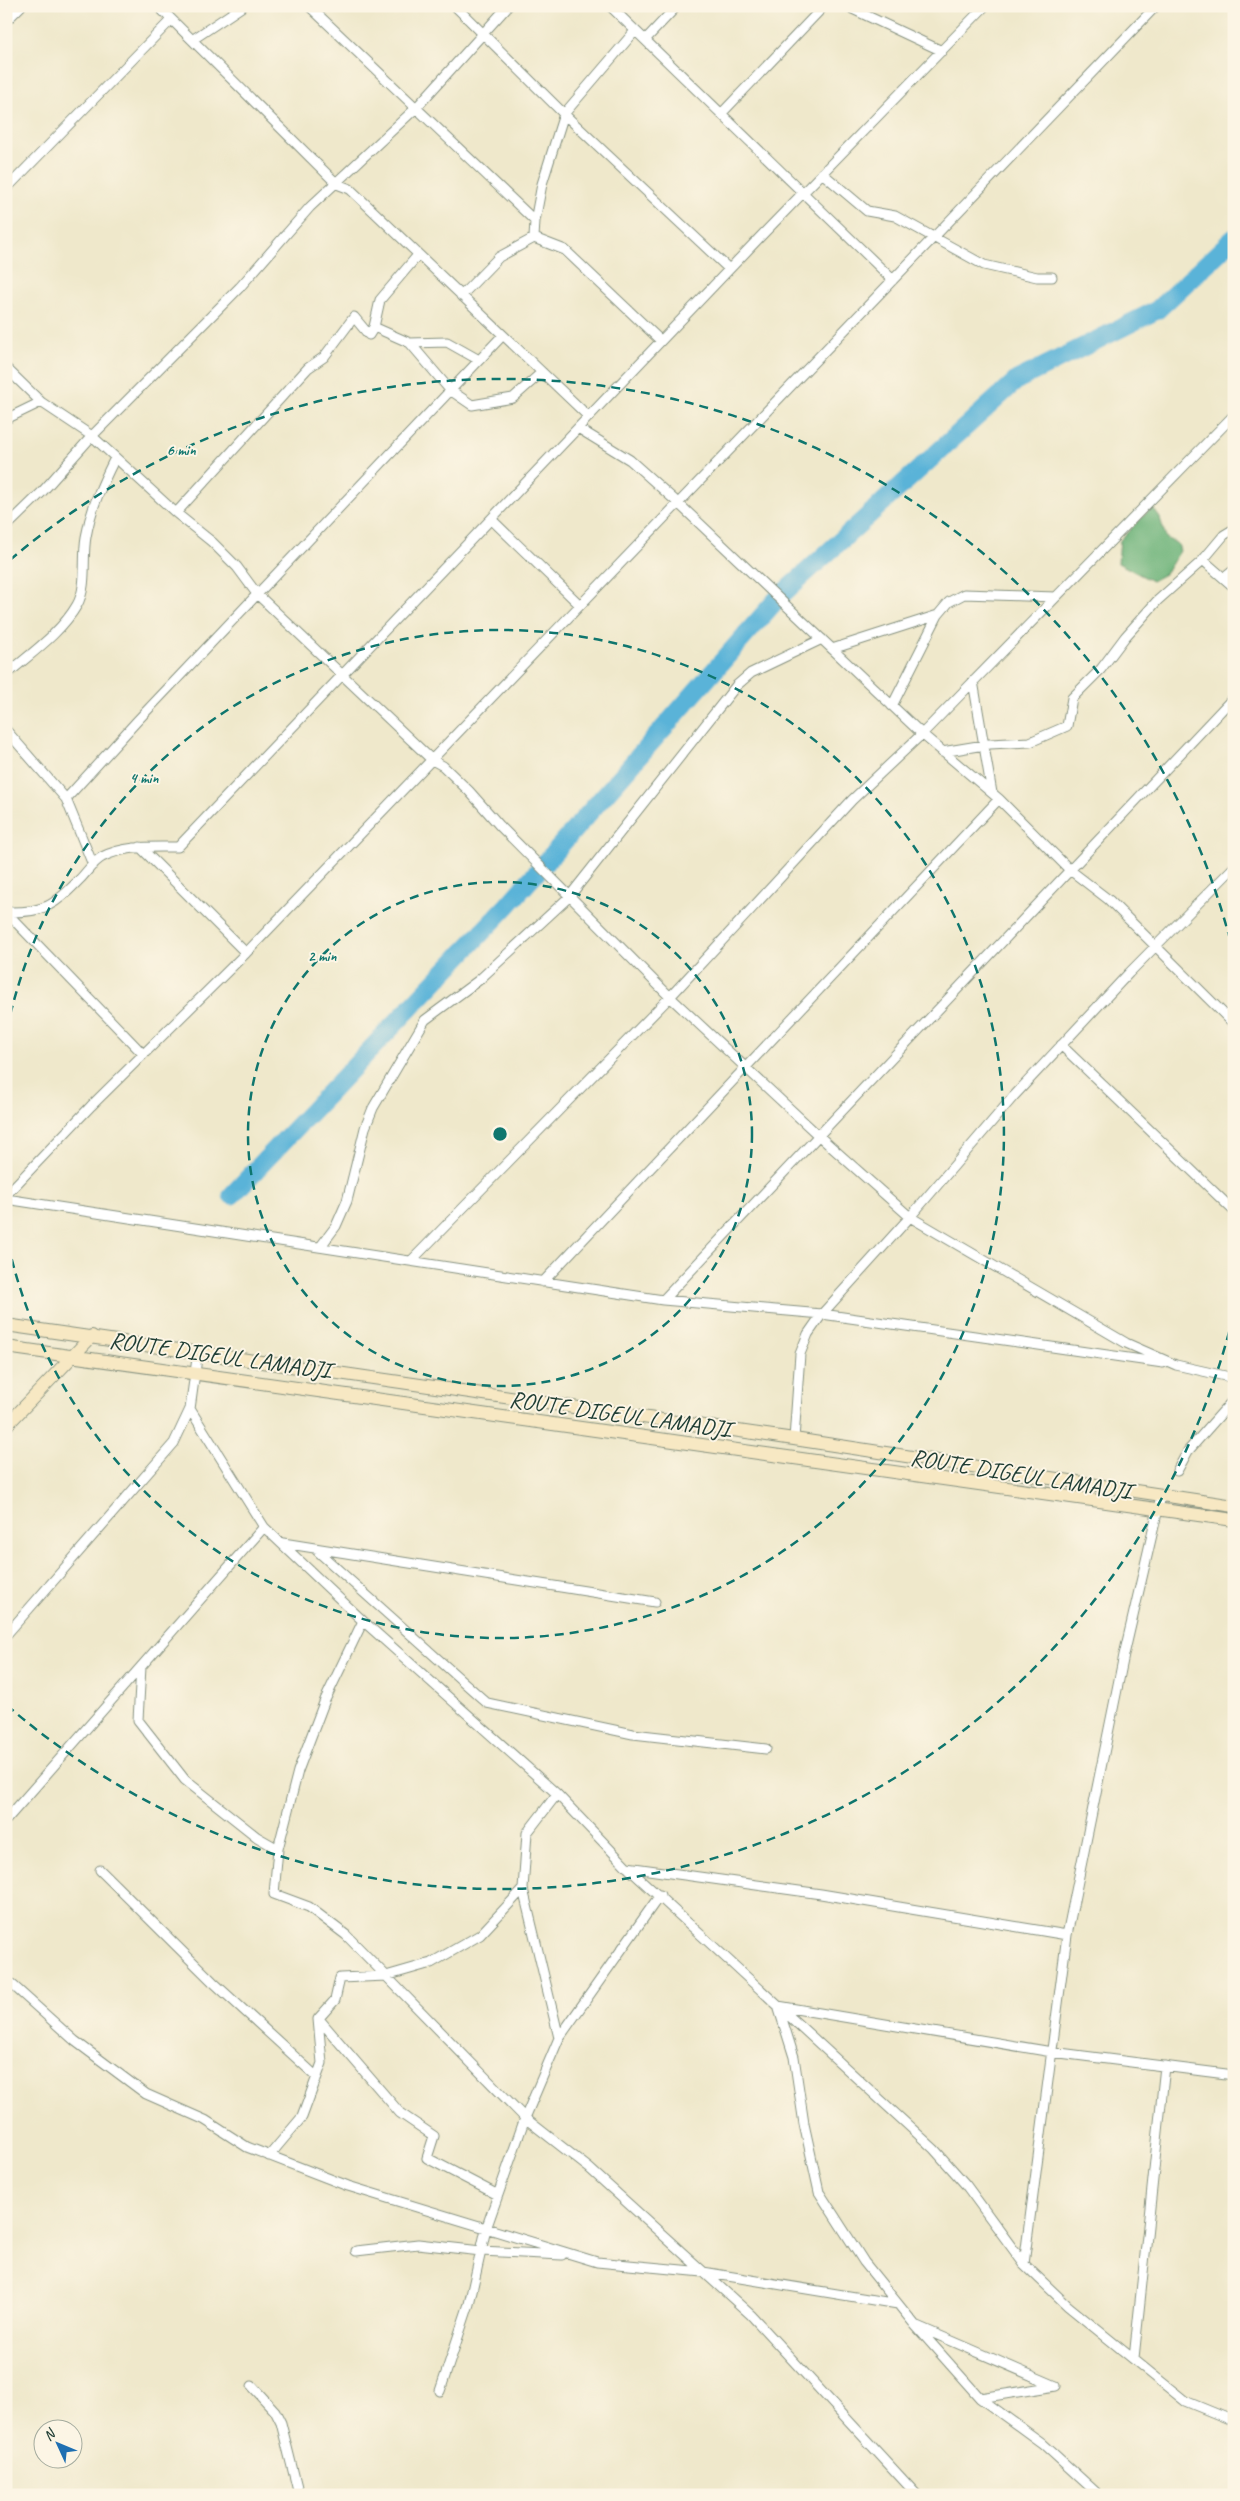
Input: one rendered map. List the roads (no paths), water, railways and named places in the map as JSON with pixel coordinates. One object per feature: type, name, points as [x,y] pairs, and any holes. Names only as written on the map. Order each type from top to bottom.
[{"type":"main road","name":"ROUTE DIGEUL LAMADJI","points":[[6,1325],[198,1351],[1234,1506]]},
{"type":"main road","points":[[6,1426],[92,1336]]},
{"type":"main road","name":"ROUTE DIGEUL LAMADJI","points":[[6,1347],[1234,1520]]},
{"type":"street","points":[[6,21],[21,6]]},
{"type":"street","points":[[158,6],[337,184],[350,189],[588,417]]},
{"type":"street","points":[[192,40],[242,6]]},
{"type":"street","points":[[309,6],[535,221]]},
{"type":"street","points":[[455,6],[564,114],[729,269]]},
{"type":"street","points":[[6,527],[42,492],[92,436],[240,287],[310,208],[416,108],[508,6]]},
{"type":"street","points":[[610,6],[893,280]]},
{"type":"street","points":[[645,40],[677,6]]},
{"type":"street","points":[[721,114],[824,6]]},
{"type":"street","points":[[846,6],[942,51]]},
{"type":"street","points":[[6,912],[35,912],[51,906],[80,880],[92,865],[102,858],[140,846],[178,846],[344,675],[729,269],[985,6]]},
{"type":"street","points":[[6,1195],[142,1054],[246,953],[1156,6]]},
{"type":"street","points":[[6,189],[172,20]]},
{"type":"street","points":[[534,238],[535,221],[542,184],[564,114],[635,31]]},
{"type":"street","points":[[822,173],[866,211],[894,216],[984,265],[1037,276],[1052,277]]},
{"type":"street","points":[[461,296],[499,256],[534,238],[565,250],[661,341]]},
{"type":"street","points":[[176,513],[308,368],[324,357],[354,317],[369,335],[374,327],[380,300],[418,255]]},
{"type":"street","points":[[374,327],[410,343],[447,342],[478,360]]},
{"type":"street","points":[[66,799],[502,335]]},
{"type":"street","points":[[410,343],[450,390],[472,405],[513,398],[542,372]]},
{"type":"street","points":[[6,368],[41,402],[92,436],[176,513],[212,542],[237,567],[257,594],[432,760],[443,766],[469,791],[569,897],[670,997],[819,1136],[910,1217],[1126,1343],[1176,1365]]},
{"type":"street","points":[[6,419],[41,402]]},
{"type":"street","points":[[412,1260],[670,997],[852,800],[922,734],[1234,416]]},
{"type":"street","points":[[578,428],[630,460],[678,503],[922,734],[995,796],[1070,870],[1109,900],[1234,1024]]},
{"type":"street","points":[[6,675],[54,632],[77,605],[83,574],[86,538],[94,502],[115,458]]},
{"type":"street","points":[[491,519],[580,605]]},
{"type":"street","points":[[942,752],[985,745],[1030,742],[1067,726],[1072,698],[1101,669],[1125,637],[1157,601],[1204,560],[1224,535],[1234,529]]},
{"type":"street","points":[[1204,560],[1234,587]]},
{"type":"street","points":[[1224,578],[1234,570]]},
{"type":"street","points":[[892,706],[938,615],[949,602],[964,594],[1056,597]]},
{"type":"street","points":[[832,649],[938,615]]},
{"type":"street","points":[[321,1246],[336,1226],[347,1201],[365,1128],[373,1108],[426,1020],[479,980],[569,897],[736,686],[751,673],[822,639]]},
{"type":"street","points":[[973,681],[995,796]]},
{"type":"street","points":[[663,1300],[1234,697]]},
{"type":"street","points":[[6,730],[66,799],[92,865]]},
{"type":"street","points":[[543,1282],[746,1067],[995,796]]},
{"type":"street","points":[[140,846],[246,953]]},
{"type":"street","points":[[794,1439],[800,1354],[808,1334],[822,1314],[910,1217],[1013,1096],[1156,945],[1234,867]]},
{"type":"street","points":[[6,912],[142,1054]]},
{"type":"street","points":[[1061,1045],[1234,1211]]},
{"type":"street","points":[[6,1199],[663,1300],[822,1314],[1176,1365],[1234,1378]]},
{"type":"street","points":[[6,1635],[174,1443],[190,1409],[198,1351]]},
{"type":"street","points":[[1177,1471],[1188,1452],[1234,1399]]},
{"type":"street","points":[[190,1409],[264,1527],[363,1621],[557,1794],[627,1867],[660,1895],[934,2149],[966,2185],[1024,2264],[1068,2306],[1185,2401],[1234,2421]]},
{"type":"street","points":[[1024,2264],[1067,1935],[1124,1655],[1161,1496]]},
{"type":"street","points":[[6,1820],[264,1527]]},
{"type":"street","points":[[283,1543],[655,1602]]},
{"type":"street","points":[[314,1548],[487,1703],[633,1734],[766,1750]]},
{"type":"street","points":[[363,1621],[325,1700],[298,1770],[278,1849],[274,1894],[310,1906],[346,1935],[525,2118],[589,2168],[757,2322],[917,2495]]},
{"type":"street","points":[[141,1667],[138,1720],[185,1780],[257,1838],[278,1849]]},
{"type":"street","points":[[557,1794],[527,1833],[523,1889],[558,2038]]},
{"type":"street","points":[[627,1867],[821,1894],[1067,1935]]},
{"type":"street","points":[[100,1870],[212,1982],[317,2076]]},
{"type":"street","points":[[269,2156],[302,2117],[322,2063],[318,2019],[335,2000],[340,1978],[386,1976],[431,1963],[480,1935],[523,1889]]},
{"type":"street","points":[[440,2391],[468,2304],[486,2229],[525,2118],[558,2038],[660,1895]]},
{"type":"street","points":[[6,1979],[75,2041],[146,2094],[205,2120],[247,2148],[348,2186],[597,2262],[703,2272],[898,2304]]},
{"type":"street","points":[[778,2006],[1052,2052],[1234,2075]]},
{"type":"street","points":[[778,2006],[794,2057],[804,2124],[819,2192],[864,2262],[915,2325],[980,2398],[1042,2444],[1098,2495]]},
{"type":"street","points":[[318,2019],[400,2113],[434,2136],[427,2158],[498,2195]]},
{"type":"street","points":[[1134,2358],[1165,2066]]},
{"type":"street","points":[[356,2251],[418,2244],[481,2251],[577,2256]]},
{"type":"street","points":[[915,2325],[1056,2386],[980,2398]]},
{"type":"street","points":[[252,2386],[274,2410],[281,2423],[299,2495]]},
{"type":"waterway","points":[[232,1195],[507,906],[778,598],[1017,380],[1157,310],[1234,238]]}]
